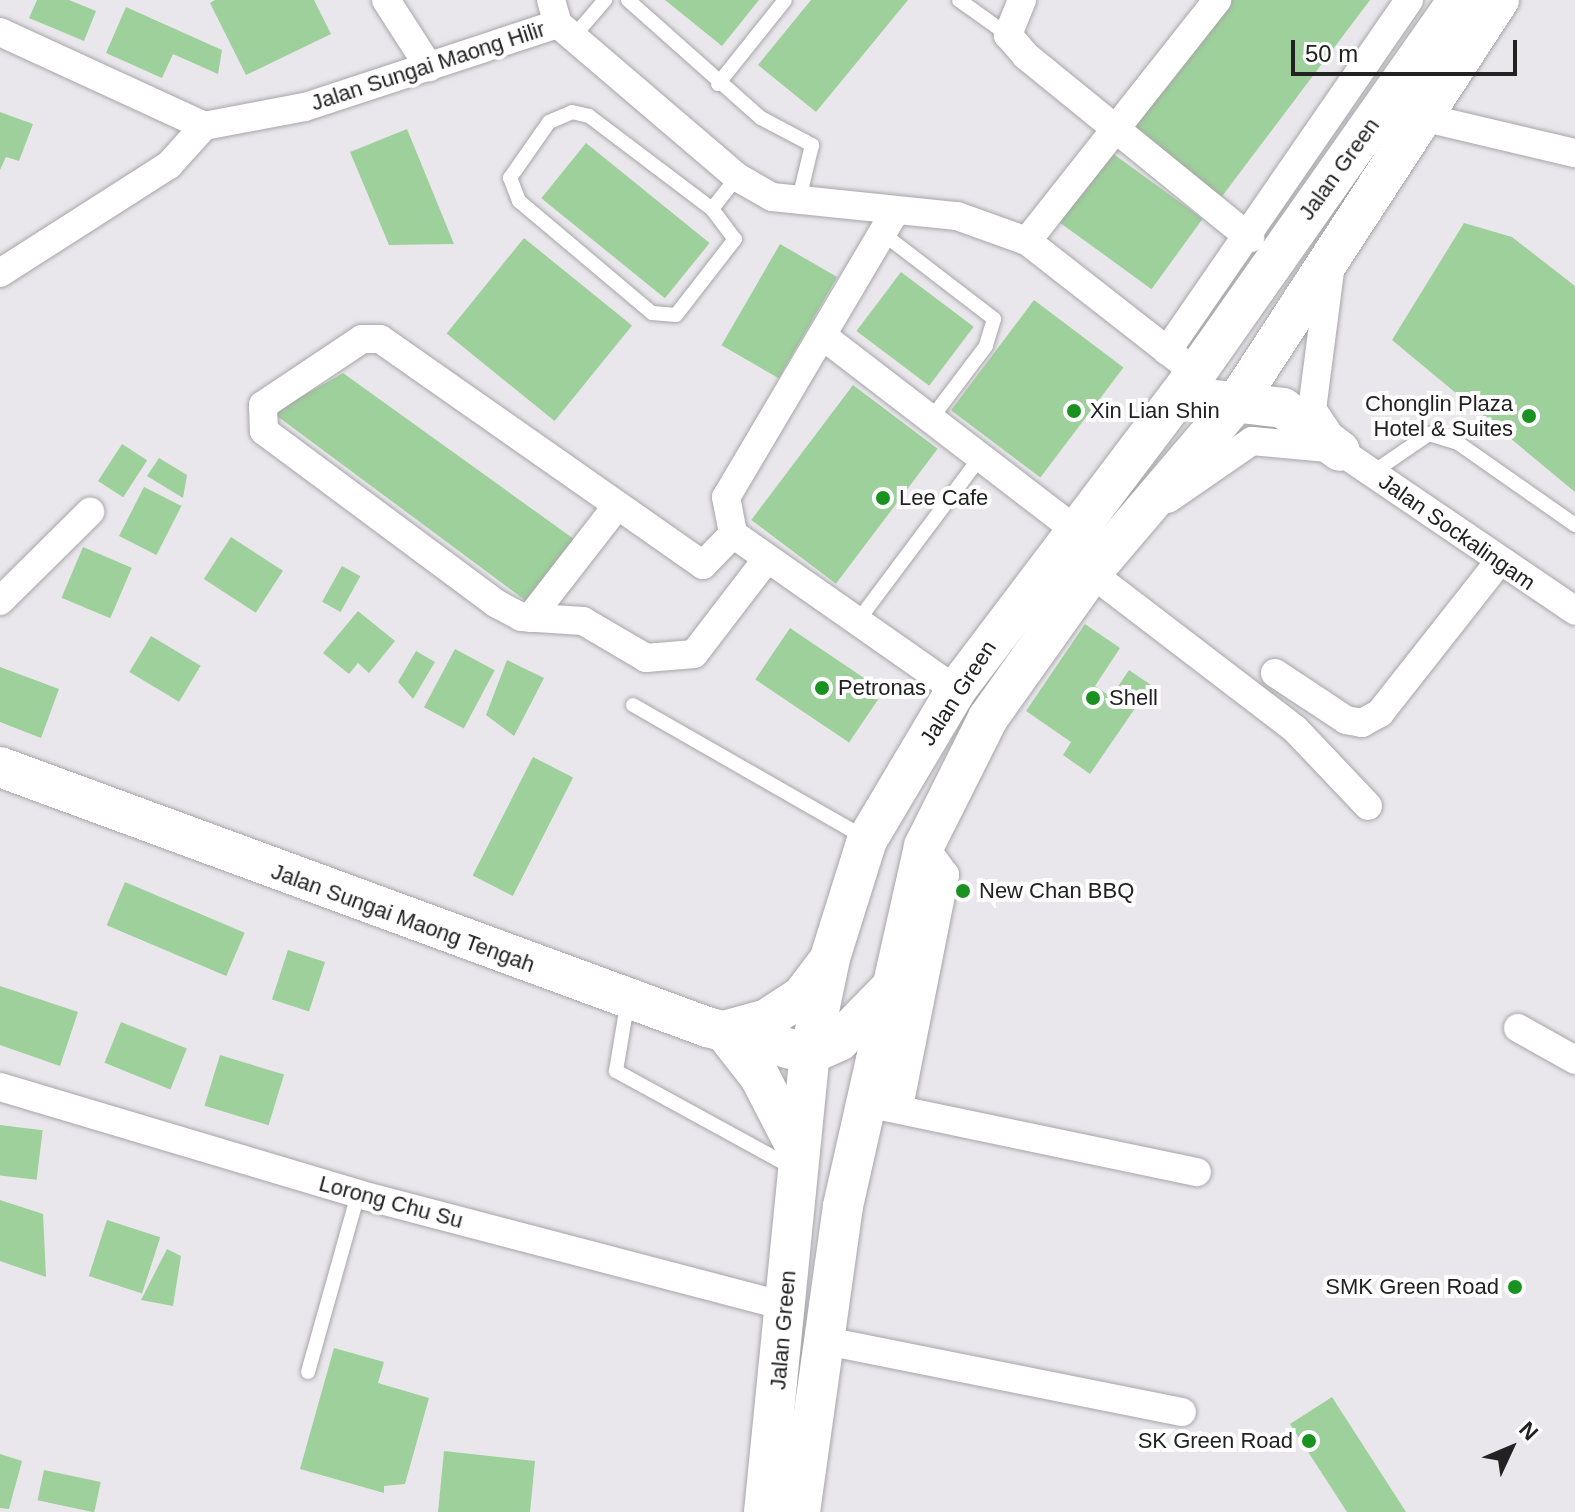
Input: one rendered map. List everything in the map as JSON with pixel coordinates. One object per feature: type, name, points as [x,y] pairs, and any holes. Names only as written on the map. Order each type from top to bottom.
[{"type":"main road","name":"Jalan Green","points":[[805,1503],[821,1340],[843,1206],[883,1105],[889,990],[924,846],[988,718],[1091,573],[1238,400],[1418,116],[1499,0]]},
{"type":"main road","name":"Jalan Green","points":[[764,1512],[810,1054],[830,958],[867,840],[956,690],[1128,461],[1182,362],[1448,7]]},
{"type":"main road","points":[[1128,461],[1179,418],[1220,398],[1283,408],[1340,451]]},
{"type":"main road","name":"Jalan Sungai Maong Tengah","points":[[0,767],[628,999],[724,1031],[810,1054]]},
{"type":"main road","points":[[799,1162],[760,1077],[724,1031],[767,1019],[802,996],[830,958]]},
{"type":"main road","points":[[843,1206],[829,1098],[810,1054],[839,1041],[889,990]]},
{"type":"street","points":[[386,0],[429,67]]},
{"type":"street","points":[[1022,0],[1008,35],[1113,133],[1250,238]]},
{"type":"street","points":[[1027,241],[1217,0]]},
{"type":"street","points":[[1182,362],[1250,238],[1409,0]]},
{"type":"street","name":"Jalan Sungai Maong Hilir","points":[[204,126],[305,107],[561,20],[737,177],[798,204],[890,226],[957,216],[1027,241],[1182,362]]},
{"type":"street","points":[[0,32],[204,126],[169,165],[0,273]]},
{"type":"street","points":[[1418,116],[1575,153]]},
{"type":"street","points":[[890,226],[726,497],[733,534],[956,690]]},
{"type":"street","name":"Jalan Sockalingam","points":[[1335,251],[1310,377],[1312,409],[1340,451]]},
{"type":"street","points":[[824,337],[1074,529]]},
{"type":"street","points":[[740,592],[380,339],[362,339],[263,405],[264,431],[497,604],[530,618],[583,621],[646,658],[675,659],[694,654],[767,559]]},
{"type":"street","name":"Jalan Sockalingam","points":[[1118,541],[1252,441],[1296,440],[1340,451],[1498,563],[1575,611]]},
{"type":"street","points":[[530,618],[616,507]]},
{"type":"street","points":[[0,601],[90,512]]},
{"type":"street","points":[[703,565],[733,534]]},
{"type":"street","points":[[1275,673],[1346,720],[1362,723],[1380,713],[1498,563]]},
{"type":"street","points":[[1091,573],[1295,729],[1368,806]]},
{"type":"street","points":[[924,846],[945,875],[883,1105],[1197,1172]]},
{"type":"street","points":[[1518,1028],[1575,1060]]},
{"type":"street","name":"Lorong Chu Su","points":[[0,1087],[358,1194],[785,1306]]},
{"type":"street","points":[[821,1340],[1182,1412]]},
{"type":"lane","points":[[561,20],[605,0]]},
{"type":"lane","points":[[628,0],[718,84],[761,118],[812,145],[798,204]]},
{"type":"lane","points":[[718,84],[785,0]]},
{"type":"lane","points":[[959,0],[1008,35]]},
{"type":"lane","points":[[572,112],[589,116],[712,209],[735,239],[721,265],[676,315],[652,313],[519,201],[510,178],[549,122],[572,112]]},
{"type":"lane","points":[[712,209],[737,177]]},
{"type":"lane","points":[[890,226],[994,319],[986,346],[930,420]]},
{"type":"lane","points":[[1372,473],[1429,434],[1458,443],[1575,525]]},
{"type":"lane","points":[[857,622],[979,459]]},
{"type":"lane","points":[[633,705],[867,840]]},
{"type":"lane","points":[[628,999],[616,1071],[799,1162]]},
{"type":"lane","points":[[308,1372],[358,1194]]},
{"type":"building","points":[[37,0],[69,0],[96,11],[84,41],[29,18]]},
{"type":"building","points":[[215,0],[314,0],[331,34],[246,75],[210,3]]},
{"type":"building","points":[[665,0],[759,0],[722,46]]},
{"type":"building","points":[[811,0],[908,0],[816,112],[758,65]]},
{"type":"building","points":[[1225,0],[1370,0],[1220,199],[1128,129]]},
{"type":"building","points":[[126,7],[222,50],[218,74],[173,54],[162,78],[106,53]]},
{"type":"building","points":[[0,112],[33,124],[19,161],[6,157],[0,170]]},
{"type":"building","points":[[407,129],[454,244],[389,245],[350,152]]},
{"type":"building","points":[[586,143],[710,243],[665,298],[541,198]]},
{"type":"building","points":[[1108,150],[1203,219],[1152,289],[1057,220]]},
{"type":"building","name":"Chonglin Plaza Hotel & Suites","points":[[1464,223],[1512,237],[1575,286],[1575,492],[1392,340]]},
{"type":"building","points":[[524,238],[632,325],[555,421],[447,334]]},
{"type":"building","points":[[780,244],[837,277],[779,378],[722,345]]},
{"type":"building","points":[[901,272],[974,327],[929,386],[856,331]]},
{"type":"building","points":[[1034,300],[1123,367],[1040,478],[951,410]]},
{"type":"building","points":[[343,373],[578,542],[533,606],[273,413]]},
{"type":"building","points":[[853,385],[938,449],[836,584],[751,520]]},
{"type":"building","points":[[122,444],[147,460],[123,497],[98,481]]},
{"type":"building","points":[[159,458],[187,475],[183,498],[147,476]]},
{"type":"building","points":[[144,487],[181,506],[156,555],[119,536]]},
{"type":"building","points":[[231,537],[283,571],[256,613],[204,579]]},
{"type":"building","points":[[83,547],[132,568],[110,618],[62,598]]},
{"type":"building","points":[[342,566],[360,576],[340,612],[322,602]]},
{"type":"building","points":[[358,611],[395,641],[369,673],[358,663],[349,674],[323,653]]},
{"type":"building","points":[[1085,624],[1120,648],[1095,686],[1111,697],[1129,670],[1151,685],[1090,774],[1063,755],[1071,742],[1026,711]]},
{"type":"building","points":[[790,628],[884,691],[849,743],[755,679]]},
{"type":"building","points":[[151,636],[201,666],[179,702],[129,672]]},
{"type":"building","points":[[455,649],[495,670],[464,728],[424,707]]},
{"type":"building","points":[[416,651],[435,662],[413,699],[398,682]]},
{"type":"building","points":[[507,660],[544,678],[514,736],[486,715]]},
{"type":"building","points":[[0,667],[59,689],[41,738],[0,722]]},
{"type":"building","points":[[533,757],[573,777],[513,896],[473,876]]},
{"type":"building","points":[[125,882],[245,933],[226,976],[107,925]]},
{"type":"building","points":[[288,950],[325,962],[309,1012],[272,999]]},
{"type":"building","points":[[0,986],[78,1012],[60,1066],[0,1045]]},
{"type":"building","points":[[121,1022],[187,1049],[170,1089],[105,1063]]},
{"type":"building","points":[[220,1055],[284,1075],[269,1125],[205,1106]]},
{"type":"building","points":[[0,1125],[43,1130],[37,1180],[0,1175]]},
{"type":"building","points":[[0,1200],[43,1214],[46,1277],[0,1261]]},
{"type":"building","points":[[107,1220],[160,1237],[142,1293],[89,1276]]},
{"type":"building","points":[[167,1249],[181,1256],[173,1306],[141,1300]]},
{"type":"building","points":[[334,1348],[384,1362],[378,1383],[429,1398],[405,1484],[384,1486],[384,1493],[300,1469]]},
{"type":"building","points":[[1332,1397],[1406,1512],[1347,1512],[1290,1424]]},
{"type":"building","points":[[444,1451],[535,1461],[530,1512],[438,1512]]},
{"type":"building","points":[[0,1454],[22,1461],[9,1509],[0,1508]]},
{"type":"building","points":[[44,1470],[101,1482],[94,1512],[38,1500]]},
{"type":"place","name":"Xin Lian Shin","points":[[1074,411]]},
{"type":"place","name":"Chonglin Plaza Hotel & Suites","points":[[1529,416]]},
{"type":"place","name":"Lee Cafe","points":[[883,498]]},
{"type":"place","name":"Petronas","points":[[822,688]]},
{"type":"place","name":"Shell","points":[[1093,698]]},
{"type":"place","name":"New Chan BBQ","points":[[963,891]]},
{"type":"place","name":"SMK Green Road","points":[[1515,1287]]},
{"type":"place","name":"SK Green Road","points":[[1309,1441]]}]
